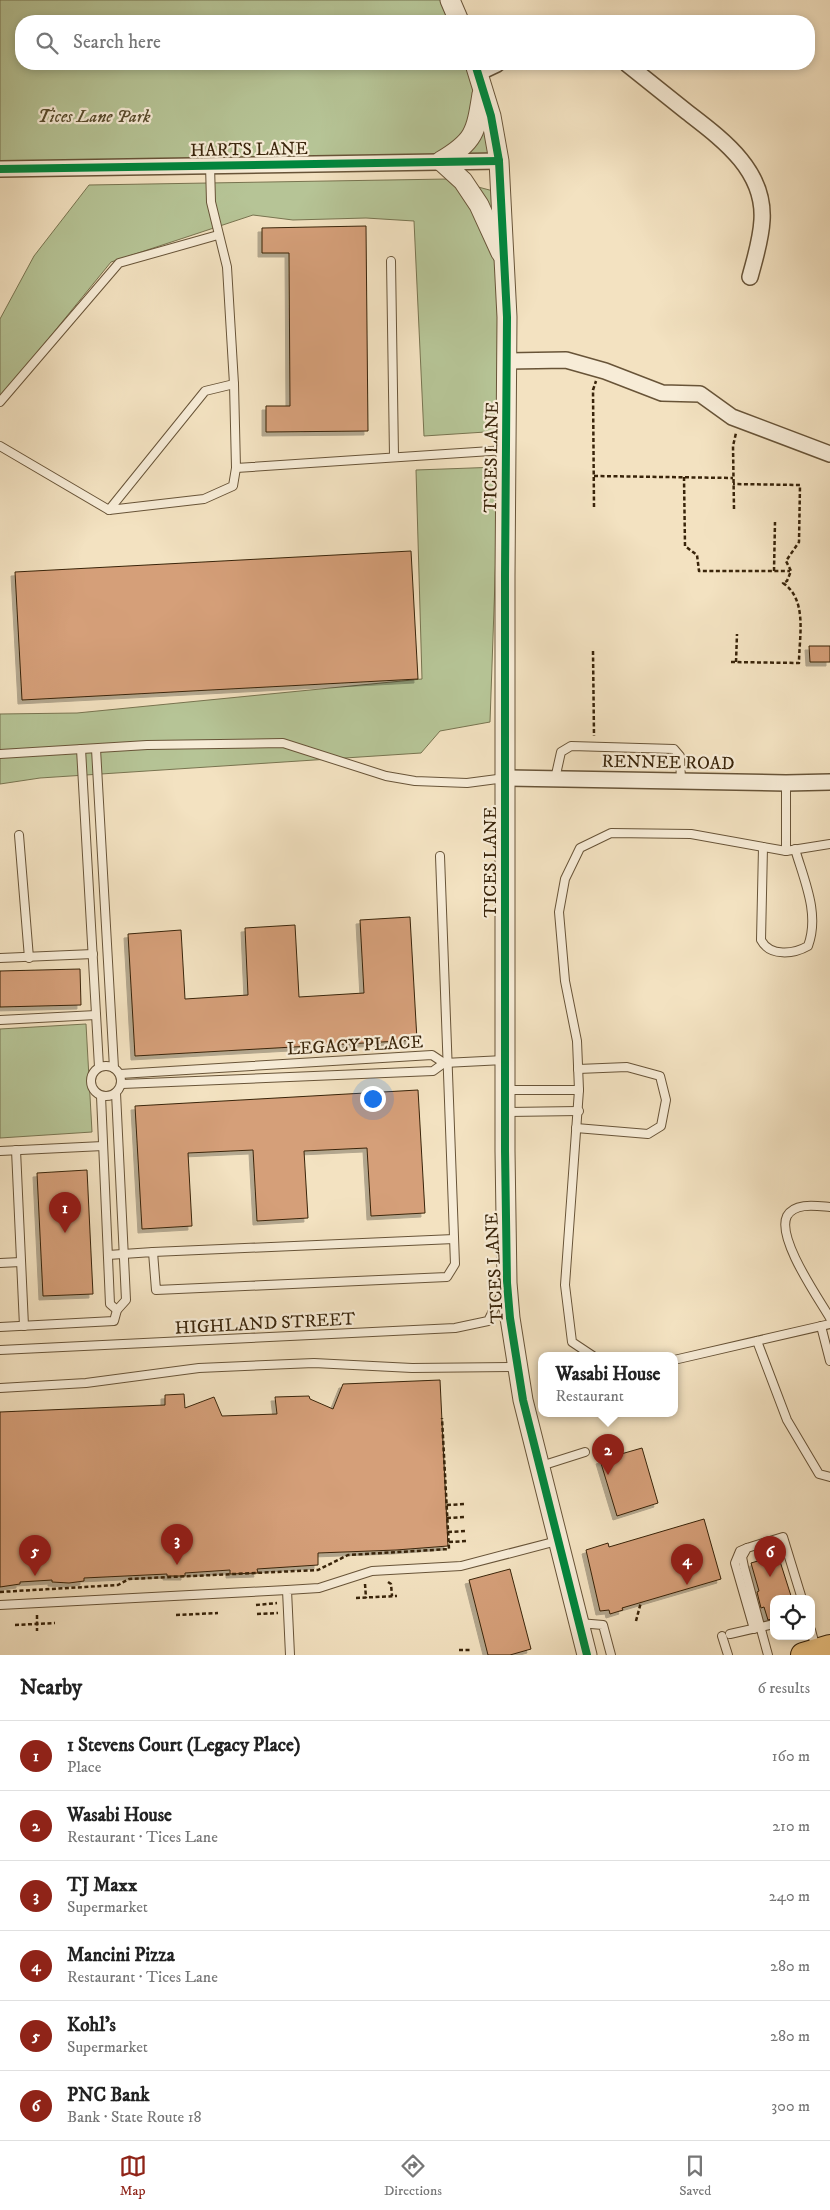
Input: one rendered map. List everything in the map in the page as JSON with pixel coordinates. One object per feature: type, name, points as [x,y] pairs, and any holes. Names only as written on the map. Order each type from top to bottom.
[{"type":"street","points":[[450,0],[456,15]]},
{"type":"street","points":[[635,70],[731,146],[746,166],[757,187],[762,220],[750,277]]},
{"type":"street","points":[[479,75],[478,120],[472,137],[459,150],[441,161],[464,181],[479,205],[505,260]]},
{"type":"street","name":"TICES LANE","points":[[479,75],[499,161],[505,260],[507,361],[505,778],[507,1283],[517,1367],[557,1541],[587,1655]]},
{"type":"street","name":"HARTS LANE","points":[[0,169],[499,161]]},
{"type":"street","points":[[507,361],[566,360],[605,371],[662,393],[700,394],[739,420],[830,454]]},
{"type":"street","name":"RENNEE ROAD","points":[[505,778],[681,782],[830,782]]},
{"type":"lane","points":[[0,446],[109,510],[204,499],[233,486],[236,468],[234,384],[227,267],[211,202],[210,165]]},
{"type":"lane","points":[[0,402],[119,263],[218,235]]},
{"type":"lane","points":[[391,260],[394,456]]},
{"type":"lane","points":[[109,510],[205,390],[234,384]]},
{"type":"lane","points":[[236,468],[506,450]]},
{"type":"lane","points":[[0,754],[148,745],[283,744],[386,776],[415,781],[467,783],[505,778]]},
{"type":"lane","points":[[555,779],[558,761],[563,750],[572,746],[676,750],[680,756],[681,782]]},
{"type":"lane","points":[[96,749],[114,1068]]},
{"type":"lane","points":[[81,750],[99,1067],[93,1074],[91,1084],[96,1093],[101,1096],[106,1097],[116,1093],[122,1084],[120,1074],[114,1068],[99,1067]]},
{"type":"lane","points":[[786,783],[786,851]]},
{"type":"lane","points":[[587,1352],[572,1342],[565,1285],[576,1128],[579,1111],[579,1090],[578,1041],[565,981],[559,912],[565,879],[580,848],[611,833],[691,834],[786,851],[830,844]]},
{"type":"lane","points":[[19,835],[29,958]]},
{"type":"lane","points":[[763,847],[761,940],[776,952],[800,950],[808,946],[811,938],[813,922],[809,898],[795,850]]},
{"type":"lane","points":[[153,1252],[156,1290],[447,1277],[455,1264],[446,1062],[440,856]]},
{"type":"lane","points":[[91,933],[106,932]]},
{"type":"lane","points":[[0,958],[92,954]]},
{"type":"lane","points":[[0,1020],[96,1015]]},
{"type":"lane","name":"LEGACY PLACE","points":[[120,1074],[432,1056],[446,1062],[434,1071],[122,1084]]},
{"type":"lane","points":[[446,1062],[505,1060]]},
{"type":"lane","points":[[576,1128],[648,1134],[661,1126],[666,1100],[660,1076],[627,1067],[578,1068]]},
{"type":"lane","points":[[505,1090],[579,1090]]},
{"type":"lane","points":[[0,1327],[114,1321],[117,1310],[126,1300],[116,1093]]},
{"type":"lane","points":[[101,1096],[110,1304],[117,1310]]},
{"type":"lane","points":[[505,1112],[579,1111]]},
{"type":"lane","points":[[0,1151],[103,1146]]},
{"type":"lane","points":[[16,1150],[24,1326]]},
{"type":"lane","points":[[830,1207],[809,1205],[793,1211],[786,1219],[786,1233],[798,1264],[830,1318]]},
{"type":"lane","points":[[108,1255],[454,1240]]},
{"type":"lane","points":[[0,1262],[21,1262]]},
{"type":"lane","name":"HIGHLAND STREET","points":[[0,1350],[455,1328],[488,1321],[507,1283]]},
{"type":"lane","points":[[678,1359],[830,1324]]},
{"type":"lane","points":[[821,1326],[830,1361]]},
{"type":"lane","points":[[757,1341],[787,1420],[819,1474],[830,1477]]},
{"type":"lane","points":[[0,1388],[86,1383],[199,1368],[314,1364],[412,1368],[517,1367]]},
{"type":"lane","points":[[540,1466],[584,1452]]},
{"type":"lane","points":[[768,1655],[757,1629],[742,1557],[747,1548],[783,1537],[801,1595]]},
{"type":"lane","points":[[0,1605],[319,1588],[372,1571],[461,1566],[557,1541]]},
{"type":"lane","points":[[287,1590],[290,1655]]},
{"type":"lane","points":[[578,1623],[603,1625],[611,1655]]},
{"type":"lane","points":[[730,1634],[770,1625]]},
{"type":"lane","points":[[722,1636],[728,1655]]},
{"type":"path","points":[[594,507],[593,390],[597,378],[605,371]]},
{"type":"path","points":[[734,509],[733,446],[739,420]]},
{"type":"path","points":[[594,476],[733,478]]},
{"type":"path","points":[[684,477],[685,546],[697,555],[699,571],[791,571]]},
{"type":"path","points":[[731,662],[799,663],[800,610],[792,590],[783,583],[787,581],[791,571],[786,561],[799,542],[800,485],[733,484]]},
{"type":"path","points":[[774,522],[774,571]]},
{"type":"path","points":[[736,634],[736,662]]},
{"type":"path","points":[[593,652],[594,747]]},
{"type":"path","points":[[0,1592],[118,1585],[129,1579],[318,1570],[348,1555],[449,1548],[442,1418]]},
{"type":"path","points":[[447,1505],[465,1504]]},
{"type":"path","points":[[447,1518],[466,1518]]},
{"type":"path","points":[[448,1532],[466,1531]]},
{"type":"path","points":[[449,1542],[467,1541]]},
{"type":"path","points":[[383,1582],[391,1584],[392,1596]]},
{"type":"path","points":[[366,1598],[365,1584],[368,1583]]},
{"type":"path","points":[[356,1598],[397,1596]]},
{"type":"path","points":[[636,1621],[641,1602]]},
{"type":"path","points":[[256,1604],[277,1603]]},
{"type":"path","points":[[176,1615],[218,1612]]},
{"type":"path","points":[[257,1614],[278,1613]]},
{"type":"path","points":[[36,1615],[38,1631]]},
{"type":"path","points":[[15,1625],[56,1623]]},
{"type":"path","points":[[459,1650],[471,1650]]},
{"type":"green space","name":"Tices Lane Park","points":[[0,0],[441,0],[448,15],[15,15],[15,70],[475,70],[499,161],[0,169]]},
{"type":"green space","points":[[448,179],[497,192],[501,431],[424,436],[414,221],[366,218],[293,220],[253,215],[111,262],[0,398],[0,319],[34,256],[89,185]]},
{"type":"green space","points":[[499,467],[490,722],[440,731],[421,753],[40,778],[0,784],[0,714],[77,713],[422,679],[416,470]]},
{"type":"green space","points":[[86,1024],[92,1132],[0,1138],[0,1029]]},
{"type":"building","points":[[366,226],[368,431],[266,432],[266,406],[290,406],[289,253],[262,253],[262,228]]},
{"type":"building","points":[[411,551],[418,679],[22,700],[15,572]]},
{"type":"building","points":[[809,646],[830,646],[830,662],[810,662]]},
{"type":"building","points":[[410,917],[417,1040],[135,1056],[128,934],[181,930],[185,999],[248,995],[245,928],[295,925],[299,997],[364,993],[360,920]]},
{"type":"building","points":[[80,969],[81,1005],[0,1007],[0,971]]},
{"type":"building","points":[[418,1090],[425,1213],[371,1216],[367,1148],[304,1151],[308,1218],[257,1221],[253,1150],[188,1153],[192,1226],[142,1229],[135,1106]]},
{"type":"building","points":[[87,1170],[93,1294],[43,1296],[37,1173]]},
{"type":"building","points":[[440,1380],[448,1546],[318,1553],[318,1565],[257,1569],[258,1573],[230,1574],[230,1570],[185,1573],[185,1576],[167,1576],[167,1574],[84,1578],[84,1581],[69,1583],[52,1582],[52,1580],[20,1582],[20,1584],[0,1587],[0,1412],[165,1405],[165,1395],[184,1394],[185,1408],[214,1397],[222,1416],[277,1414],[275,1397],[309,1396],[310,1399],[333,1409],[343,1384]]},
{"type":"building","points":[[642,1448],[658,1503],[617,1516],[600,1460]]},
{"type":"building","points":[[704,1519],[721,1579],[622,1608],[623,1610],[610,1614],[609,1610],[600,1611],[586,1550],[608,1543],[609,1547]]},
{"type":"building","points":[[778,1555],[791,1595],[770,1595],[770,1619],[768,1620],[764,1607],[761,1608],[757,1592],[759,1591],[751,1563]]},
{"type":"building","points":[[510,1569],[531,1649],[510,1655],[488,1655],[469,1580]]},
{"type":"cycle path","points":[[477,70],[491,116],[499,161],[507,317],[505,576],[505,1151],[507,1283],[510,1318],[523,1400],[587,1655]]},
{"type":"cycle path","points":[[0,169],[499,161]]},
{"type":"place","name":"1 Stevens Court (Legacy Place)","points":[[65,1233]]},
{"type":"place","name":"Wasabi House","points":[[608,1475]]},
{"type":"place","name":"TJ Maxx","points":[[177,1565]]},
{"type":"place","name":"Kohl's","points":[[35,1576]]},
{"type":"place","name":"PNC Bank","points":[[770,1577]]},
{"type":"place","name":"Mancini Pizza","points":[[687,1585]]}]
